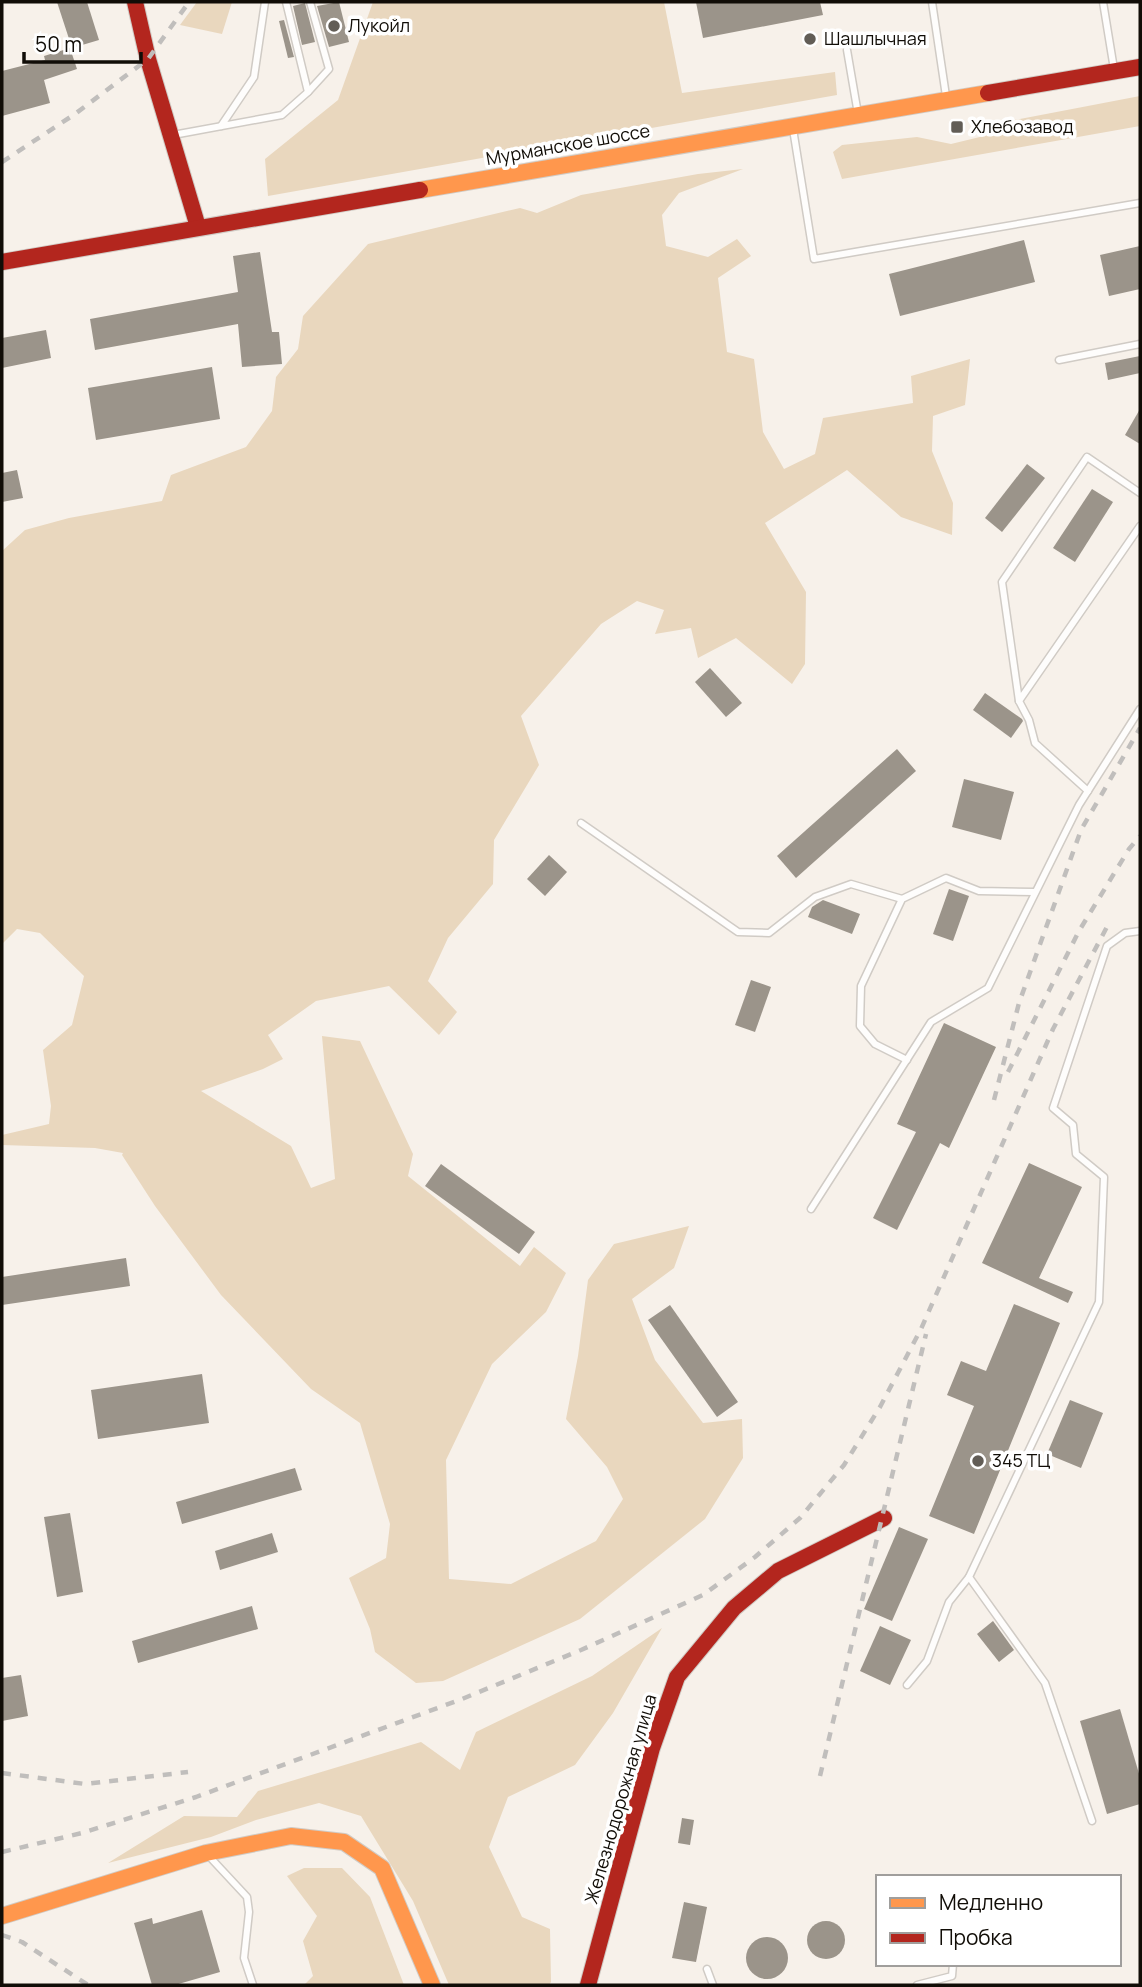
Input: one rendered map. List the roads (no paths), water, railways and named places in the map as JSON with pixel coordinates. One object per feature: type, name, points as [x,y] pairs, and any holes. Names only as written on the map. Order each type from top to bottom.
[{"type":"street","points":[[135,2],[148,59],[198,228]]},
{"type":"street","name":"Мурманское шоссе","points":[[2,262],[1140,67]]},
{"type":"street","name":"Железнодорожная улица","points":[[588,1985],[652,1748],[677,1677],[734,1608],[778,1571],[884,1517]]},
{"type":"street","points":[[2,1916],[206,1853],[290,1836],[344,1842],[382,1868],[432,1985]]},
{"type":"lane","points":[[221,126],[254,77],[265,2]]},
{"type":"lane","points":[[286,2],[308,92]]},
{"type":"lane","points":[[171,135],[282,115],[308,92],[329,69],[310,2]]},
{"type":"lane","points":[[932,2],[947,102]]},
{"type":"lane","points":[[1103,2],[1115,71]]},
{"type":"lane","points":[[847,50],[858,116]]},
{"type":"lane","points":[[793,127],[814,259],[1140,203]]},
{"type":"lane","points":[[1059,360],[1140,344]]},
{"type":"lane","points":[[1088,792],[1035,743],[1029,720],[1019,701],[1002,582],[1087,457],[1140,493]]},
{"type":"lane","points":[[1019,701],[1140,526]]},
{"type":"lane","points":[[811,1209],[931,1022],[988,988],[1034,892],[1088,792],[1140,709]]},
{"type":"lane","points":[[581,822],[738,932],[769,933],[815,897],[851,884],[902,899]]},
{"type":"lane","points":[[906,1060],[875,1044],[860,1026],[861,986],[902,899],[946,878],[979,891],[1034,892]]},
{"type":"lane","points":[[906,1685],[927,1661],[949,1602],[969,1577],[1099,1302],[1104,1177],[1076,1154],[1073,1125],[1053,1108],[1107,946],[1125,933],[1140,931]]},
{"type":"lane","points":[[969,1577],[1045,1683],[1092,1821]]},
{"type":"lane","points":[[206,1853],[247,1897],[249,1912],[244,1958],[253,1985]]},
{"type":"lane","points":[[918,1985],[952,1976],[953,1966]]},
{"type":"lane","points":[[707,1969],[713,1985]]},
{"type":"railway","points":[[2,162],[75,114],[148,59],[189,2]]},
{"type":"railway","points":[[994,1100],[1019,1003],[1081,830],[1140,728]]},
{"type":"railway","points":[[1008,1072],[1079,931],[1129,849],[1140,836]]},
{"type":"railway","points":[[2,1852],[82,1833],[196,1797],[462,1699],[581,1650],[703,1595],[755,1557],[800,1518],[844,1465],[880,1407],[921,1329],[1053,1029],[1109,923]]},
{"type":"railway","points":[[820,1776],[926,1334]]},
{"type":"railway","points":[[2,1773],[85,1784],[188,1772]]},
{"type":"railway","points":[[2,1935],[22,1942],[88,1985]]},
{"type":"place","name":"Лукойл","points":[[334,26]]},
{"type":"place","name":"Шашлычная","points":[[810,39]]},
{"type":"place","name":"Хлебозавод","points":[[957,127]]},
{"type":"place","name":"345 ТЦ","points":[[978,1461]]}]
